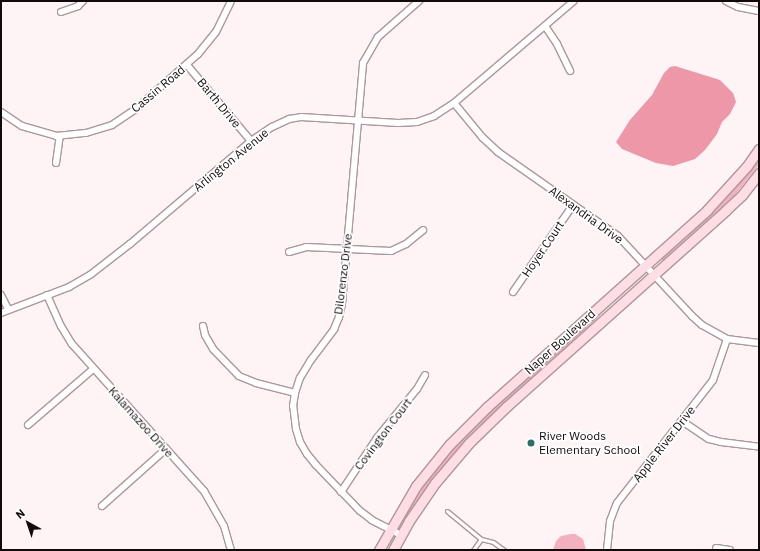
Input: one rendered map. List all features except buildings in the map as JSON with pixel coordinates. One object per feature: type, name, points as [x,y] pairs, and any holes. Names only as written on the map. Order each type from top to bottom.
[{"type":"main road","name":"Naper Boulevard","points":[[379,550],[416,486],[431,466],[467,426],[712,205],[747,166],[759,149]]},
{"type":"main road","name":"Naper Boulevard","points":[[393,550],[435,483],[480,432],[726,210],[742,195],[759,173]]},
{"type":"street","points":[[61,12],[78,6],[83,1]]},
{"type":"street","name":"Cassin Road","points":[[58,136],[86,134],[112,124],[137,108],[187,65],[216,32],[231,1]]},
{"type":"street","name":"Dilorenzo Drive","points":[[401,535],[360,510],[341,492],[307,454],[300,442],[294,418],[295,394],[305,368],[334,328],[339,317],[347,250],[356,121],[361,72],[365,56],[378,37],[419,1]]},
{"type":"street","name":"Arlington Avenue","points":[[1,313],[79,282],[100,268],[251,141],[272,126],[289,119],[314,117],[398,123],[417,122],[434,116],[454,103],[574,1]]},
{"type":"street","points":[[726,1],[738,7],[759,11]]},
{"type":"street","points":[[545,26],[557,44],[570,71]]},
{"type":"street","name":"Barth Drive","points":[[187,65],[251,141]]},
{"type":"street","name":"Alexandria Drive","points":[[454,103],[490,146],[618,236],[692,316],[712,332],[727,340],[759,343]]},
{"type":"street","points":[[1,112],[22,126],[58,136],[56,162]]},
{"type":"street","name":"Hoyer Court","points":[[513,292],[573,205]]},
{"type":"street","points":[[289,252],[306,247],[391,251],[406,244],[423,230]]},
{"type":"street","points":[[1,294],[8,309]]},
{"type":"street","name":"Kalamazoo Drive","points":[[46,295],[66,335],[93,369],[211,501],[224,526],[231,550]]},
{"type":"street","points":[[203,326],[205,335],[213,349],[239,376],[256,383],[295,394]]},
{"type":"street","name":"Apple River Drive","points":[[607,550],[610,522],[617,503],[713,380],[727,340]]},
{"type":"street","points":[[28,425],[93,369]]},
{"type":"street","name":"Covington Court","points":[[341,492],[377,438],[417,389],[425,376]]},
{"type":"street","points":[[682,421],[709,439],[759,447]]},
{"type":"street","points":[[102,506],[166,449]]},
{"type":"street","points":[[716,548],[730,550]]},
{"type":"lane","points":[[447,511],[482,539],[494,542],[504,550]]},
{"type":"lane","points":[[473,550],[482,539]]},
{"type":"shaded area","points":[[675,66],[720,80],[733,93],[736,102],[730,114],[722,122],[717,134],[705,150],[695,159],[673,166],[656,163],[622,149],[616,142],[630,120],[652,95],[664,73],[670,67]]},
{"type":"shaded area","points":[[759,155],[759,165],[734,196],[662,262],[662,259],[686,238],[730,192]]},
{"type":"shaded area","points":[[635,279],[636,282],[613,301],[588,328],[471,434],[431,481],[406,518],[402,520],[401,515],[434,468],[470,427]]},
{"type":"shaded area","points":[[575,534],[583,539],[586,550],[553,550],[556,541],[561,536]]},
{"type":"place","name":"River Woods Elementary School","points":[[531,443]]}]
